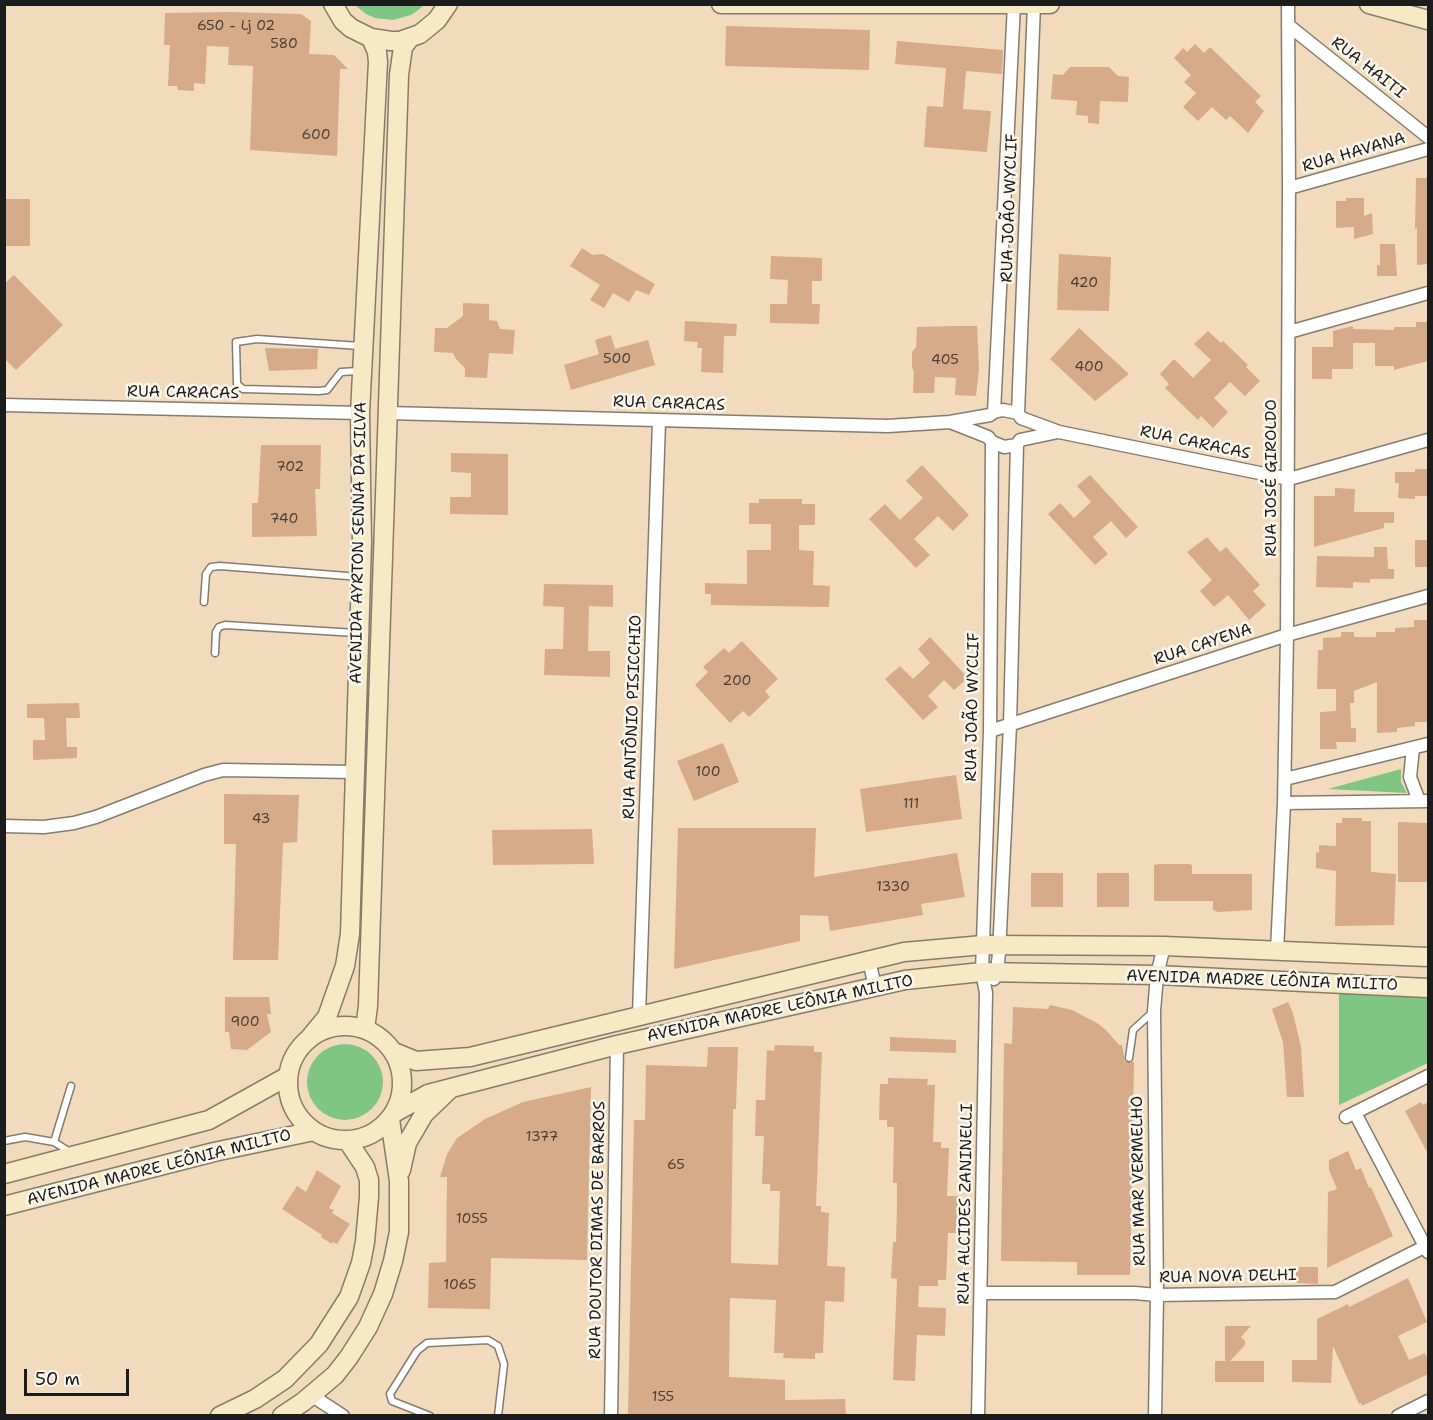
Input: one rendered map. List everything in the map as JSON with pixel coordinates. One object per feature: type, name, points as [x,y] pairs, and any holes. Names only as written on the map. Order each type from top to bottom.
[{"type":"main road","points":[[333,4],[343,21],[351,28],[371,38],[391,41],[410,38],[429,28],[448,4]]},
{"type":"main road","points":[[722,4],[1050,4]]},
{"type":"main road","points":[[1370,4],[1428,20]]},
{"type":"main road","name":"AVENIDA AYRTON SENNA DA SILVA","points":[[308,1040],[327,1017],[345,966],[350,934],[361,577],[360,413],[378,62],[377,52],[371,38]]},
{"type":"main road","name":"AVENIDA AYRTON SENNA DA SILVA","points":[[364,1029],[368,1006],[400,58],[403,47],[410,38]]},
{"type":"main road","name":"AVENIDA MADRE LEÔNIA MILITO","points":[[392,1116],[428,1094],[617,1045],[836,982],[869,960],[904,952],[991,945],[1164,946],[1428,957]]},
{"type":"main road","name":"AVENIDA MADRE LEÔNIA MILITO","points":[[394,1052],[416,1061],[470,1057],[639,1015],[836,982],[875,987],[905,980],[990,972],[1157,975],[1428,988]]},
{"type":"main road","points":[[350,1026],[364,1029],[381,1038],[394,1052],[403,1082],[401,1098],[392,1116],[378,1130],[363,1137],[347,1140],[330,1138],[314,1131],[301,1119],[293,1106],[288,1076],[292,1063],[298,1050],[320,1031],[350,1026]]},
{"type":"main road","name":"AVENIDA MADRE LEÔNIA MILITO","points":[[4,1174],[209,1120],[288,1076]]},
{"type":"main road","points":[[399,1181],[407,1143],[424,1114],[450,1089]]},
{"type":"main road","points":[[282,1416],[335,1375],[368,1327],[383,1293],[399,1232],[399,1181],[392,1116]]},
{"type":"main road","name":"AVENIDA MADRE LEÔNIA MILITO","points":[[4,1206],[214,1152],[314,1131]]},
{"type":"main road","points":[[220,1416],[255,1399],[285,1379],[319,1344],[349,1297],[361,1263],[365,1242],[369,1180],[365,1167],[347,1140]]},
{"type":"street","name":"RUA JOSÉ GIROLDO","points":[[1277,951],[1285,779],[1289,479],[1288,4]]},
{"type":"street","name":"RUA JOÃO WYCLIF","points":[[990,972],[990,440],[985,426],[992,413],[1014,5]]},
{"type":"street","name":"RUA JOÃO WYCLIF","points":[[991,945],[1010,725],[1019,442],[1025,430],[1020,416],[1034,5]]},
{"type":"street","name":"RUA HAITI","points":[[1288,26],[1428,137]]},
{"type":"street","name":"RUA HAVANA","points":[[1289,188],[1428,149]]},
{"type":"street","points":[[1289,332],[1428,293]]},
{"type":"street","name":"RUA CARACAS","points":[[4,405],[360,413]]},
{"type":"street","name":"RUA CARACAS","points":[[388,413],[888,426],[950,422],[1003,410],[1059,432],[1289,479],[1428,440]]},
{"type":"street","name":"RUA ANTÔNIO PISICCHIO","points":[[639,1015],[659,421]]},
{"type":"street","name":"RUA CARACAS","points":[[950,422],[1004,447],[1059,432]]},
{"type":"street","name":"RUA CAYENA","points":[[990,731],[1287,635],[1428,596]]},
{"type":"street","points":[[1285,779],[1428,744]]},
{"type":"street","points":[[1284,803],[1424,801],[1410,777],[1413,748]]},
{"type":"street","points":[[4,826],[44,827],[74,823],[223,770],[355,772]]},
{"type":"street","name":"RUA MAR VERMELHO","points":[[1155,1416],[1157,1295],[1154,1011],[1157,975],[1164,946]]},
{"type":"street","points":[[869,960],[875,987]]},
{"type":"street","name":"RUA ALCIDES ZANINELLI","points":[[978,1416],[986,993],[990,972]]},
{"type":"street","name":"RUA DOUTOR DIMAS DE BARROS","points":[[611,1416],[617,1045]]},
{"type":"street","points":[[1428,1076],[1350,1115],[1428,1248]]},
{"type":"street","name":"RUA NOVA DELHI","points":[[981,1293],[1157,1295],[1335,1292],[1428,1248]]},
{"type":"street","points":[[311,1395],[343,1416]]},
{"type":"street","points":[[1398,1416],[1428,1401]]},
{"type":"lane","points":[[363,371],[341,372],[327,390],[243,389],[237,384],[236,342],[257,339],[364,346]]},
{"type":"lane","points":[[204,602],[206,574],[211,567],[361,577]]},
{"type":"lane","points":[[215,653],[216,632],[219,627],[225,625],[359,633]]},
{"type":"lane","points":[[1129,1058],[1133,1030],[1154,1011]]},
{"type":"lane","points":[[54,1142],[71,1086]]},
{"type":"lane","points":[[4,1141],[25,1137],[54,1142],[75,1155]]},
{"type":"lane","points":[[430,1416],[392,1401],[390,1394],[417,1351],[427,1342],[488,1340],[498,1346],[504,1364],[498,1416]]},
{"type":"green space","points":[[355,5],[425,5],[411,15],[393,20],[375,18]]},
{"type":"green space","points":[[1401,769],[1401,782],[1407,793],[1328,789]]},
{"type":"green space","points":[[1339,991],[1428,994],[1428,1063],[1339,1105]]},
{"type":"green space","points":[[345,1044],[359,1047],[372,1055],[380,1068],[383,1082],[380,1096],[372,1109],[359,1117],[345,1120],[331,1117],[318,1109],[310,1096],[307,1082],[310,1068],[318,1055],[331,1047]]},
{"type":"building","points":[[165,13],[301,14],[311,21],[309,54],[334,55],[348,69],[340,69],[337,156],[250,150],[253,66],[228,65],[229,47],[207,46],[205,84],[194,83],[194,91],[178,90],[177,86],[168,86],[170,45],[164,45]]},
{"type":"building","points":[[726,26],[870,30],[869,70],[725,66]]},
{"type":"building","points":[[897,41],[1003,50],[1002,74],[966,71],[963,109],[991,111],[987,152],[924,147],[927,106],[943,107],[946,68],[895,64]]},
{"type":"building","points":[[1195,44],[1204,53],[1210,47],[1261,96],[1255,102],[1264,111],[1248,133],[1230,116],[1226,120],[1212,107],[1198,121],[1183,107],[1196,93],[1184,82],[1191,75],[1174,58],[1183,48],[1187,52]]},
{"type":"building","points":[[1070,67],[1109,67],[1118,76],[1129,77],[1128,102],[1100,101],[1099,124],[1088,123],[1088,116],[1076,115],[1077,101],[1051,99],[1053,74],[1063,75]]},
{"type":"building","points":[[1416,178],[1428,178],[1428,264],[1417,265],[1417,228],[1415,229]]},
{"type":"building","points":[[1346,198],[1364,198],[1364,216],[1372,213],[1373,234],[1354,239],[1354,227],[1336,228],[1336,201],[1346,201]]},
{"type":"building","points":[[4,199],[30,199],[30,246],[4,246]]},
{"type":"building","points":[[1380,244],[1395,244],[1397,276],[1377,276],[1377,265],[1380,265]]},
{"type":"building","points":[[582,248],[593,255],[603,254],[655,284],[649,295],[636,290],[629,302],[613,293],[604,308],[590,300],[600,285],[570,266]]},
{"type":"building","points":[[1059,254],[1111,257],[1109,311],[1057,310]]},
{"type":"building","points":[[771,256],[822,258],[822,281],[812,281],[812,304],[820,304],[819,324],[770,323],[770,304],[787,304],[788,280],[770,279]]},
{"type":"building","points":[[14,275],[63,325],[16,370],[4,358],[4,284]]},
{"type":"building","points":[[463,303],[489,304],[489,320],[497,321],[500,329],[515,330],[513,354],[489,353],[487,378],[465,377],[465,368],[453,353],[434,352],[435,328],[447,328],[463,316]]},
{"type":"building","points":[[685,321],[737,324],[736,336],[724,336],[723,373],[701,372],[702,348],[697,348],[698,342],[684,341]]},
{"type":"building","points":[[1416,322],[1428,322],[1428,361],[1394,370],[1394,366],[1375,366],[1375,343],[1353,343],[1353,369],[1332,369],[1332,379],[1312,379],[1312,347],[1333,347],[1333,331],[1353,326],[1353,329],[1394,330],[1394,327],[1416,327]]},
{"type":"building","points":[[977,326],[979,369],[976,396],[955,395],[956,378],[935,377],[934,393],[913,393],[912,352],[916,347],[917,327]]},
{"type":"building","points":[[1079,328],[1129,374],[1095,401],[1050,359]]},
{"type":"building","points":[[1208,331],[1221,343],[1223,341],[1248,365],[1246,367],[1260,381],[1245,396],[1230,382],[1214,398],[1228,412],[1213,428],[1201,416],[1198,420],[1165,388],[1169,384],[1160,374],[1174,359],[1193,378],[1211,360],[1194,344]]},
{"type":"building","points":[[611,335],[615,349],[648,340],[655,365],[571,390],[564,365],[599,354],[595,340]]},
{"type":"building","points":[[265,348],[318,349],[317,369],[269,371]]},
{"type":"building","points":[[261,445],[321,445],[320,489],[315,489],[317,536],[252,537],[252,503],[258,503]]},
{"type":"building","points":[[451,453],[508,454],[508,515],[450,514],[450,497],[471,497],[471,473],[451,472]]},
{"type":"building","points":[[922,465],[969,515],[953,531],[938,516],[914,539],[930,555],[916,568],[869,519],[885,504],[900,520],[923,498],[906,481]]},
{"type":"building","points":[[1415,469],[1428,469],[1428,496],[1415,496],[1415,499],[1398,498],[1399,483],[1395,483],[1395,472],[1415,472]]},
{"type":"building","points":[[1090,475],[1138,527],[1126,538],[1111,521],[1093,537],[1108,554],[1095,565],[1048,514],[1060,503],[1074,518],[1091,502],[1077,486]]},
{"type":"building","points":[[1335,488],[1355,489],[1354,512],[1394,512],[1394,523],[1384,523],[1384,528],[1314,547],[1314,496],[1335,496]]},
{"type":"building","points":[[759,499],[802,499],[802,504],[815,504],[815,525],[799,525],[799,550],[814,551],[813,585],[830,586],[829,607],[711,605],[711,594],[705,594],[705,583],[747,584],[747,550],[771,550],[771,524],[749,524],[749,503],[759,503]]},
{"type":"building","points":[[1207,537],[1220,552],[1226,547],[1260,585],[1253,591],[1266,605],[1249,620],[1228,595],[1214,607],[1200,591],[1212,580],[1187,552]]},
{"type":"building","points":[[1415,540],[1428,540],[1428,567],[1415,567]]},
{"type":"building","points":[[1374,547],[1387,547],[1388,569],[1394,569],[1394,579],[1370,579],[1370,583],[1353,582],[1353,588],[1316,587],[1317,556],[1374,557]]},
{"type":"building","points":[[544,584],[613,585],[613,607],[589,606],[588,651],[610,651],[610,677],[544,675],[545,649],[563,649],[564,607],[543,606]]},
{"type":"building","points":[[1414,620],[1428,620],[1428,722],[1415,722],[1415,726],[1397,728],[1397,732],[1377,733],[1377,682],[1354,691],[1354,703],[1350,703],[1351,728],[1356,728],[1356,742],[1336,742],[1337,749],[1320,749],[1320,712],[1336,711],[1336,689],[1317,689],[1318,650],[1323,650],[1323,638],[1341,637],[1341,632],[1354,632],[1354,637],[1376,637],[1376,632],[1395,632],[1395,628],[1414,627]]},
{"type":"building","points":[[930,637],[968,678],[954,690],[944,680],[928,696],[938,707],[923,720],[885,679],[900,666],[913,679],[930,663],[918,649]]},
{"type":"building","points":[[742,641],[778,679],[765,691],[770,697],[749,717],[743,711],[730,723],[695,685],[708,672],[703,667],[724,648],[729,653]]},
{"type":"building","points":[[79,703],[80,718],[66,718],[67,747],[77,747],[77,758],[33,760],[33,740],[45,740],[44,718],[27,718],[27,704]]},
{"type":"building","points":[[723,743],[739,782],[694,801],[677,761]]},
{"type":"building","points":[[956,775],[962,819],[866,832],[860,789]]},
{"type":"building","points":[[224,794],[299,795],[297,842],[283,843],[278,960],[233,960],[236,844],[224,844]]},
{"type":"building","points":[[1342,818],[1362,818],[1362,821],[1371,821],[1371,872],[1396,874],[1394,925],[1335,926],[1336,871],[1316,868],[1316,852],[1319,853],[1319,845],[1336,846],[1336,823],[1342,823]]},
{"type":"building","points":[[1398,822],[1428,823],[1428,882],[1398,882]]},
{"type":"building","points":[[678,828],[816,828],[814,877],[957,853],[965,897],[921,904],[923,915],[830,931],[828,916],[800,915],[800,941],[674,969]]},
{"type":"building","points":[[592,829],[594,864],[493,865],[492,830]]},
{"type":"building","points":[[1154,865],[1192,865],[1192,874],[1252,874],[1252,910],[1218,912],[1213,910],[1213,901],[1154,901]]},
{"type":"building","points":[[1031,873],[1063,873],[1063,907],[1031,907]]},
{"type":"building","points":[[1097,873],[1129,873],[1129,907],[1097,907]]},
{"type":"building","points":[[225,997],[269,997],[271,1014],[267,1014],[271,1032],[247,1050],[231,1049],[229,1032],[225,1032]]},
{"type":"building","points":[[1288,1002],[1301,1047],[1304,1097],[1287,1097],[1283,1042],[1272,1009]]},
{"type":"building","points":[[1050,1005],[1072,1010],[1097,1023],[1119,1045],[1122,1045],[1125,1062],[1134,1062],[1130,1275],[1077,1275],[1077,1262],[1001,1261],[1004,1043],[1012,1044],[1013,1007],[1048,1009]]},
{"type":"building","points":[[890,1037],[956,1040],[956,1053],[890,1051]]},
{"type":"building","points":[[775,1045],[814,1046],[814,1052],[822,1052],[816,1206],[821,1206],[821,1212],[829,1213],[827,1266],[845,1267],[844,1302],[825,1301],[823,1353],[815,1353],[815,1359],[783,1358],[784,1353],[774,1353],[776,1300],[730,1298],[729,1377],[785,1380],[785,1400],[845,1399],[846,1416],[628,1416],[634,1120],[645,1120],[646,1065],[707,1067],[708,1047],[738,1047],[736,1109],[733,1109],[731,1263],[778,1265],[780,1191],[770,1191],[770,1184],[762,1184],[764,1136],[755,1136],[756,1100],[765,1100],[767,1050],[774,1051]]},
{"type":"building","points":[[888,1078],[928,1079],[927,1085],[935,1085],[933,1142],[941,1142],[941,1148],[949,1148],[947,1196],[960,1196],[959,1233],[948,1233],[946,1280],[938,1280],[938,1286],[919,1286],[918,1307],[946,1308],[945,1336],[917,1335],[915,1381],[893,1380],[897,1279],[891,1278],[893,1242],[896,1242],[897,1207],[897,1183],[893,1183],[894,1127],[887,1127],[887,1120],[879,1120],[880,1084],[888,1084]]},
{"type":"building","points":[[591,1087],[587,1260],[491,1258],[490,1309],[428,1308],[429,1263],[446,1262],[447,1177],[440,1177],[447,1154],[457,1138],[485,1119],[523,1102]]},
{"type":"building","points":[[1421,1102],[1423,1105],[1428,1102],[1428,1154],[1405,1111]]},
{"type":"building","points":[[1348,1151],[1356,1170],[1361,1168],[1393,1236],[1327,1268],[1328,1192],[1337,1189],[1329,1170],[1329,1160]]},
{"type":"building","points":[[317,1170],[341,1186],[329,1208],[334,1210],[332,1213],[350,1224],[337,1244],[333,1242],[332,1244],[321,1237],[322,1235],[282,1209],[297,1186],[306,1192]]},
{"type":"building","points":[[1318,1267],[1318,1284],[1296,1283],[1296,1268]]},
{"type":"building","points":[[1408,1278],[1427,1322],[1398,1336],[1409,1360],[1425,1353],[1428,1360],[1428,1374],[1362,1406],[1361,1403],[1359,1404],[1333,1346],[1331,1383],[1292,1382],[1292,1360],[1317,1360],[1317,1319],[1348,1304],[1349,1307]]},
{"type":"building","points":[[1225,1326],[1251,1326],[1241,1337],[1245,1345],[1230,1361],[1264,1361],[1264,1382],[1215,1382],[1215,1361],[1225,1361]]}]
